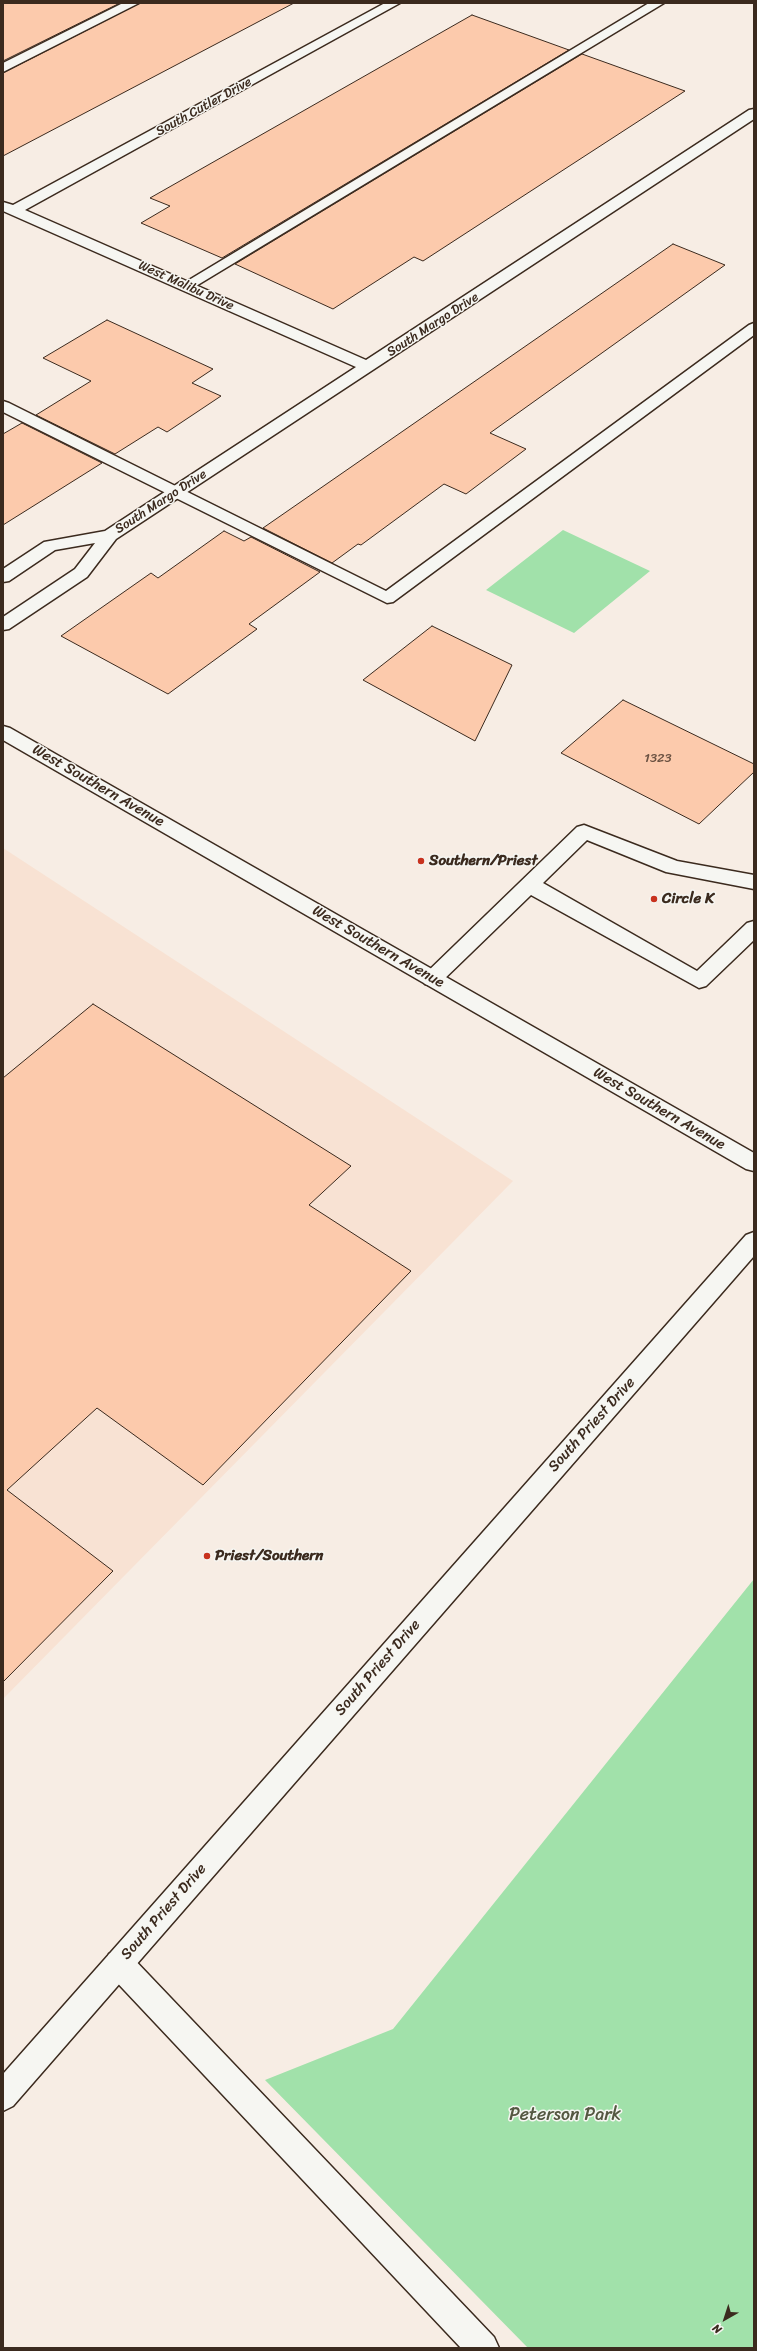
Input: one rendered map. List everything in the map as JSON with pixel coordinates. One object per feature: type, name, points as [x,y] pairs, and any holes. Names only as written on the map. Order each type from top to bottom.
[{"type":"street","points":[[3,68],[133,3]]},
{"type":"street","name":"South Cutler Drive","points":[[8,208],[394,3]]},
{"type":"street","points":[[186,286],[658,3]]},
{"type":"street","name":"South Margo Drive","points":[[3,626],[81,574],[110,535],[369,367],[754,113]]},
{"type":"street","name":"West Malibu Drive","points":[[8,208],[369,367]]},
{"type":"street","points":[[3,406],[387,598],[754,328]]},
{"type":"street","name":"South Margo Drive","points":[[3,577],[50,546],[110,535]]},
{"type":"street","name":"West Southern Avenue","points":[[3,732],[754,1163]]},
{"type":"street","points":[[432,979],[584,832],[672,867],[754,882]]},
{"type":"street","points":[[530,885],[700,981],[754,928]]},
{"type":"street","name":"South Priest Drive","points":[[3,2096],[754,1241]]},
{"type":"street","points":[[119,1964],[483,2348]]},
{"type":"shaded area","points":[[3,848],[513,1181],[3,1699]]},
{"type":"green space","points":[[563,530],[650,571],[574,633],[486,590]]},
{"type":"green space","name":"Peterson Park","points":[[754,1579],[754,2348],[528,2348],[265,2080],[393,2029]]},
{"type":"building","points":[[3,3],[120,3],[3,61]]},
{"type":"building","points":[[140,3],[294,3],[3,156],[3,73]]},
{"type":"building","points":[[472,15],[569,50],[222,258],[141,223],[170,206],[150,198]]},
{"type":"building","points":[[582,54],[685,91],[423,261],[414,257],[333,309],[235,264]]},
{"type":"building","points":[[673,244],[725,265],[490,433],[526,449],[466,494],[444,484],[361,545],[358,544],[332,563],[263,528]]},
{"type":"building","points":[[107,320],[213,369],[192,383],[221,396],[167,432],[158,427],[115,454],[36,415],[91,381],[43,358]]},
{"type":"building","points":[[22,423],[102,463],[3,525],[3,434]]},
{"type":"building","points":[[224,531],[244,541],[251,537],[320,572],[249,624],[257,629],[168,694],[61,636],[151,573],[158,578]]},
{"type":"building","points":[[432,626],[512,665],[475,741],[363,680]]},
{"type":"building","points":[[623,700],[754,764],[754,772],[699,824],[561,753]]},
{"type":"building","points":[[93,1004],[351,1166],[309,1205],[411,1271],[203,1485],[97,1408],[7,1490],[113,1571],[3,1682],[3,1078]]},
{"type":"place","name":"Southern/Priest","points":[[421,861]]},
{"type":"place","name":"Circle K","points":[[654,899]]},
{"type":"place","name":"Priest/Southern","points":[[207,1556]]}]
